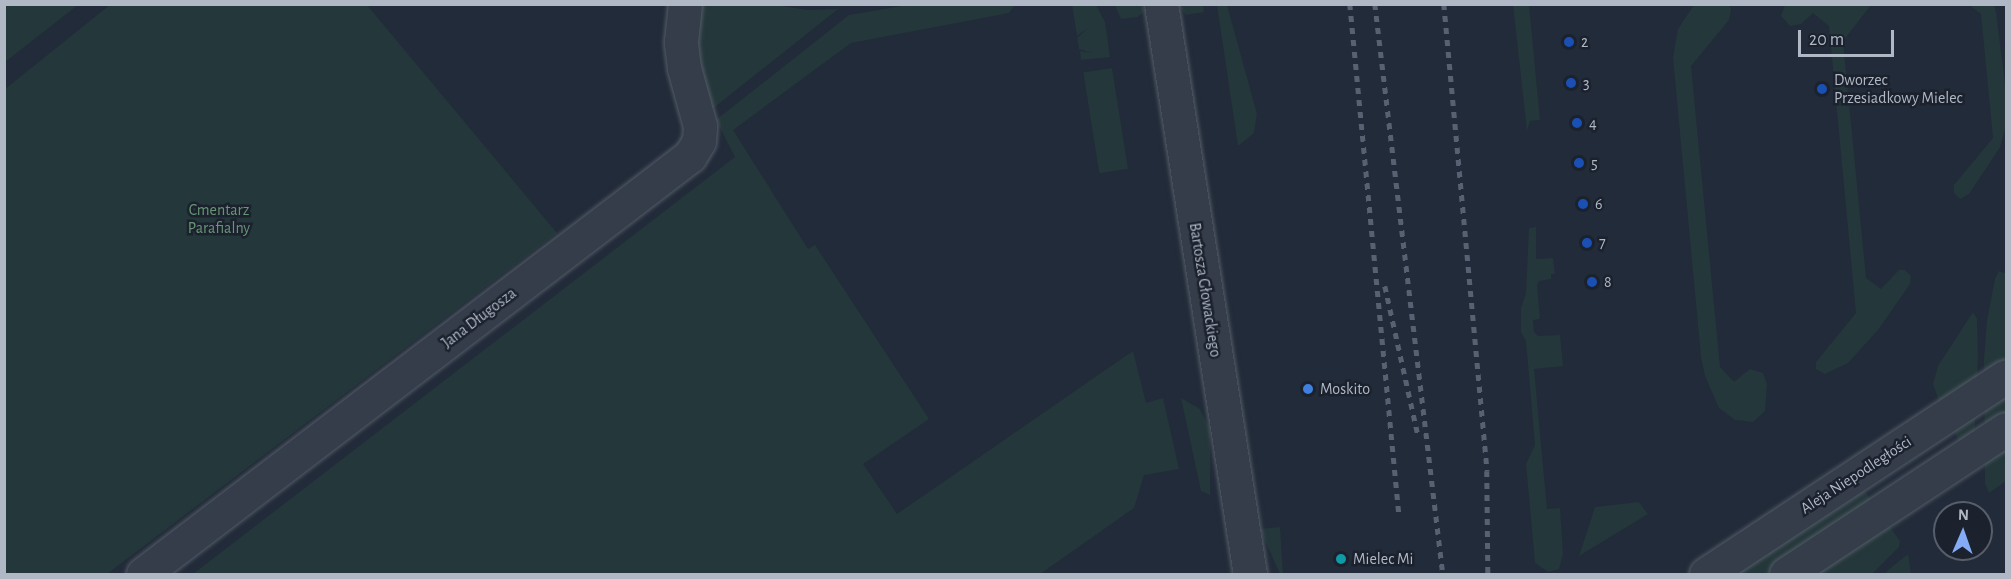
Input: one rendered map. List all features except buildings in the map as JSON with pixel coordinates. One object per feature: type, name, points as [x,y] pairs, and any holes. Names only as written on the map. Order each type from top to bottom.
[{"type":"street","name":"Jana Długosza","points":[[143,574],[690,156],[699,141],[700,126],[684,68],[681,42],[685,4]]},
{"type":"street","name":"Bartosza Głowackiego","points":[[1161,4],[1250,574]]},
{"type":"street","name":"Aleja Niepodległości","points":[[1706,574],[2007,376]]},
{"type":"street","points":[[1786,574],[2007,429]]},
{"type":"green space","points":[[5,4],[78,4],[78,5],[5,62]]},
{"type":"green space","name":"Cmentarz Parafialny","points":[[111,4],[367,5],[557,233],[107,574],[5,574],[5,89]]},
{"type":"green space","points":[[699,5],[775,5],[808,10],[838,9],[711,110],[699,73],[694,26]]},
{"type":"green space","points":[[908,5],[1015,5],[1009,13],[851,43],[733,130],[808,249],[815,245],[929,419],[863,464],[897,514],[1133,351],[1146,403],[1163,398],[1179,469],[1144,475],[1134,508],[1040,574],[193,574],[735,157],[716,120],[849,15]]},
{"type":"green space","points":[[1072,5],[1096,5],[1105,22],[1110,57],[1081,60],[1080,51],[1092,53],[1079,49],[1077,38],[1089,27],[1077,36]]},
{"type":"green space","points":[[1115,5],[1142,5],[1144,11],[1138,17],[1121,19]]},
{"type":"green space","points":[[1177,5],[1203,5],[1204,12],[1186,15]]},
{"type":"green space","points":[[1217,5],[1227,5],[1257,114],[1254,133],[1238,146]]},
{"type":"green space","points":[[1513,5],[1529,5],[1540,120],[1530,121],[1527,131]]},
{"type":"green space","points":[[1694,5],[1729,5],[1731,9],[1729,20],[1691,66],[1720,367],[1734,382],[1750,369],[1763,373],[1767,384],[1765,411],[1753,422],[1735,420],[1719,408],[1705,376],[1701,357],[1673,58],[1678,29]]},
{"type":"green space","points":[[1785,5],[1871,5],[1843,41],[1866,278],[1881,289],[1899,270],[1905,270],[1911,276],[1910,284],[1878,330],[1848,363],[1825,374],[1816,369],[1816,362],[1856,313],[1829,26],[1813,13],[1801,24],[1790,26],[1781,16]]},
{"type":"green space","points":[[1969,5],[1994,5],[2006,92],[2006,127],[2000,147],[1969,194],[1960,199],[1954,193],[1954,185],[1993,138],[1981,14]]},
{"type":"green space","points":[[1112,68],[1128,169],[1099,173],[1083,73]]},
{"type":"green space","points":[[1536,227],[1536,259],[1553,258],[1555,274],[1551,274],[1551,279],[1539,281],[1537,285],[1540,319],[1533,320],[1534,332],[1538,336],[1560,335],[1563,366],[1534,369],[1547,509],[1560,508],[1563,554],[1559,569],[1548,572],[1535,563],[1526,464],[1535,445],[1526,341],[1521,332],[1521,308],[1526,293],[1529,228]]},
{"type":"green space","points":[[2006,270],[2006,481],[1989,493],[1985,484],[1984,360],[1987,320],[1995,279],[1999,271],[2004,273]]},
{"type":"green space","points":[[1973,312],[1977,319],[1978,355],[1973,466],[1942,410],[1933,384],[1938,366]]},
{"type":"green space","points":[[1181,398],[1200,409],[1210,429],[1210,495],[1201,491]]},
{"type":"green space","points":[[1843,469],[1850,470],[1900,541],[1899,547],[1872,574],[1685,574]]},
{"type":"green space","points":[[1639,502],[1648,514],[1579,556],[1595,507]]},
{"type":"green space","points":[[1280,527],[1283,574],[1280,574],[1260,529]]},
{"type":"green space","points":[[1908,554],[1911,574],[1885,574],[1888,570]]},
{"type":"railway","points":[[1350,4],[1399,514]]},
{"type":"railway","points":[[1375,4],[1443,574]]},
{"type":"railway","points":[[1444,4],[1487,471],[1488,574]]},
{"type":"railway","points":[[1385,286],[1418,435]]},
{"type":"place","name":"2","points":[[1569,42]]},
{"type":"place","name":"3","points":[[1571,83]]},
{"type":"place","name":"Dworzec Przesiadkowy Mielec","points":[[1822,89]]},
{"type":"place","name":"4","points":[[1577,123]]},
{"type":"place","name":"5","points":[[1579,163]]},
{"type":"place","name":"6","points":[[1583,204]]},
{"type":"place","name":"7","points":[[1587,243]]},
{"type":"place","name":"8","points":[[1592,282]]},
{"type":"place","name":"Moskito","points":[[1308,389]]},
{"type":"place","name":"Mielec Mi","points":[[1341,559]]}]
